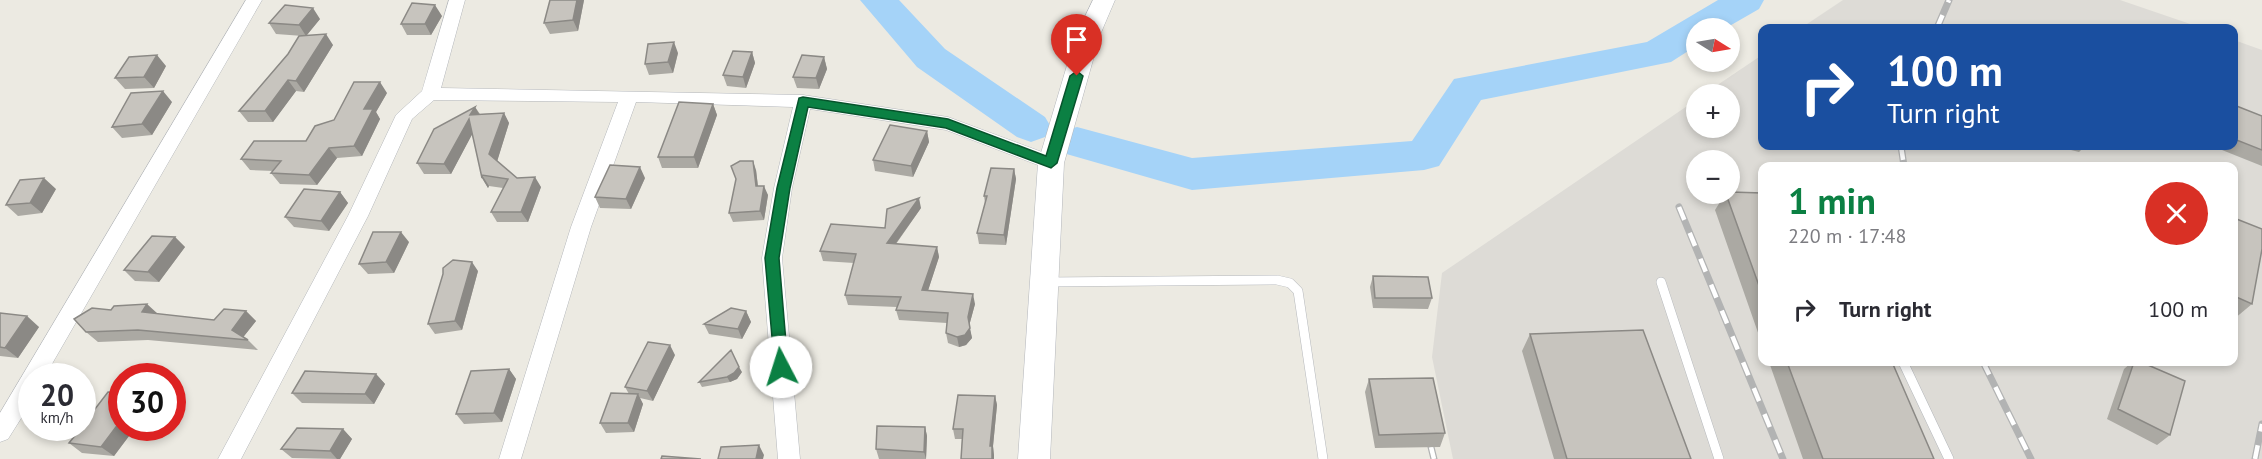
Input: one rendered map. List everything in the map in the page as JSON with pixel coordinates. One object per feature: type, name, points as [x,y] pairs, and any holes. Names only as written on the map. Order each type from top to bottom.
[{"type":"street","points":[[42,363],[254,0]]},
{"type":"street","points":[[229,459],[358,216],[405,115],[430,94],[457,0]]},
{"type":"street","points":[[1034,459],[1051,163],[1088,36],[1104,0]]},
{"type":"street","points":[[430,94],[629,96],[803,102],[948,124],[1051,163]]},
{"type":"street","points":[[510,459],[581,227],[629,96]]},
{"type":"street","points":[[789,459],[772,258],[783,188],[803,102]]},
{"type":"street","points":[[0,432],[18,403]]},
{"type":"lane","points":[[1044,282],[1277,280],[1290,283],[1298,291],[1323,459]]},
{"type":"lane","points":[[1661,282],[1719,459]]},
{"type":"lane","points":[[1905,366],[1949,459]]},
{"type":"shaded area","points":[[1843,0],[2120,0],[2190,24],[1807,24]]},
{"type":"shaded area","points":[[2238,41],[2262,50],[2262,459],[1453,459],[1432,357],[1442,273],[1686,107],[1686,138],[1740,138],[1740,84],[1719,84],[1740,72],[1758,58],[1758,150],[2238,150]]},
{"type":"building","points":[[550,0],[577,0],[573,20],[544,23]]},
{"type":"building","points":[[412,3],[435,5],[425,24],[401,24]]},
{"type":"building","points":[[285,5],[313,8],[299,25],[269,23]]},
{"type":"building","points":[[326,34],[296,81],[288,80],[265,111],[239,111],[288,54],[299,36]]},
{"type":"building","points":[[674,42],[668,62],[645,64],[648,44]]},
{"type":"building","points":[[733,51],[752,52],[743,77],[723,75]]},
{"type":"building","points":[[157,55],[144,77],[115,78],[129,57]]},
{"type":"building","points":[[802,55],[824,57],[816,78],[793,77]]},
{"type":"building","points":[[354,82],[380,82],[364,109],[373,109],[354,146],[329,148],[309,175],[271,173],[281,161],[241,159],[254,141],[306,141],[315,126],[334,120]]},
{"type":"building","points":[[163,91],[142,124],[112,127],[131,93]]},
{"type":"building","points":[[679,102],[713,104],[694,157],[658,157]]},
{"type":"building","points":[[475,107],[470,115],[504,113],[489,154],[517,178],[535,177],[521,212],[491,212],[508,179],[482,175],[482,178],[469,119],[444,164],[417,163],[434,129]]},
{"type":"building","points":[[2238,107],[2262,116],[2262,150],[2238,141]]},
{"type":"building","points":[[890,125],[927,131],[911,166],[873,160]]},
{"type":"building","points":[[740,161],[753,161],[756,186],[764,186],[760,211],[729,213],[736,179],[731,166]]},
{"type":"building","points":[[610,165],[640,167],[626,199],[595,197]]},
{"type":"building","points":[[991,168],[1014,169],[1004,235],[977,233],[987,196],[984,196]]},
{"type":"building","points":[[44,178],[30,203],[6,205],[20,180]]},
{"type":"building","points":[[304,189],[340,192],[321,221],[285,217]]},
{"type":"building","points":[[1740,192],[1758,193],[1758,283],[1730,204],[1740,204]]},
{"type":"building","points":[[919,198],[887,243],[937,247],[922,290],[973,294],[968,317],[970,328],[965,335],[957,337],[946,333],[948,313],[896,310],[901,297],[845,295],[856,254],[820,251],[831,224],[885,228],[887,209]]},
{"type":"building","points":[[2238,220],[2262,229],[2262,249],[2252,304],[2238,298]]},
{"type":"building","points":[[373,232],[401,232],[386,262],[359,264]]},
{"type":"building","points":[[152,236],[175,237],[148,272],[124,270]]},
{"type":"building","points":[[453,260],[472,262],[455,321],[428,324],[443,268]]},
{"type":"building","points":[[1373,276],[1428,277],[1432,298],[1375,298]]},
{"type":"building","points":[[147,304],[142,312],[214,320],[224,309],[246,311],[232,330],[248,340],[138,330],[86,332],[74,319],[92,308],[111,310],[114,306]]},
{"type":"building","points":[[731,308],[746,311],[738,329],[704,324]]},
{"type":"building","points":[[0,313],[27,316],[5,348],[0,347]]},
{"type":"building","points":[[1643,330],[1691,459],[1567,459],[1530,334]]},
{"type":"building","points":[[648,342],[670,345],[647,391],[625,387]]},
{"type":"building","points":[[731,350],[739,367],[734,373],[727,377],[699,382]]},
{"type":"building","points":[[1788,366],[1894,366],[1934,459],[1823,459]]},
{"type":"building","points":[[2133,366],[2150,366],[2185,381],[2170,435],[2118,409]]},
{"type":"building","points":[[509,369],[494,413],[456,414],[471,371]]},
{"type":"building","points":[[305,371],[376,374],[365,394],[292,393]]},
{"type":"building","points":[[1433,378],[1445,433],[1379,435],[1369,379]]},
{"type":"building","points":[[108,392],[108,438],[101,447],[69,443],[71,441],[96,441],[96,408]]},
{"type":"building","points":[[611,393],[638,394],[628,423],[600,423]]},
{"type":"building","points":[[958,395],[995,396],[990,446],[992,446],[992,459],[961,459],[963,429],[953,429]]},
{"type":"building","points":[[877,426],[925,427],[924,452],[876,449]]},
{"type":"building","points":[[297,428],[343,429],[330,451],[281,449]]},
{"type":"building","points":[[759,445],[756,459],[718,459],[721,447]]},
{"type":"building","points":[[662,456],[701,459],[661,459]]},
{"type":"waterway","points":[[878,0],[931,58],[1031,127]]},
{"type":"waterway","points":[[1715,18],[1746,0]]},
{"type":"waterway","points":[[1077,142],[1192,174],[1424,155],[1468,89],[1657,53],[1686,35]]},
{"type":"railway","points":[[1939,24],[1949,0]]},
{"type":"railway","points":[[1902,150],[1903,162]]},
{"type":"railway","points":[[1679,207],[1783,459]]},
{"type":"railway","points":[[1985,366],[2031,459]]},
{"type":"railway","points":[[2255,459],[2262,424]]},
{"type":"railway","points":[[1431,447],[1434,459]]},
{"type":"route","points":[[781,367],[772,258],[783,188],[803,102],[948,124],[1051,163],[1077,76]]}]
